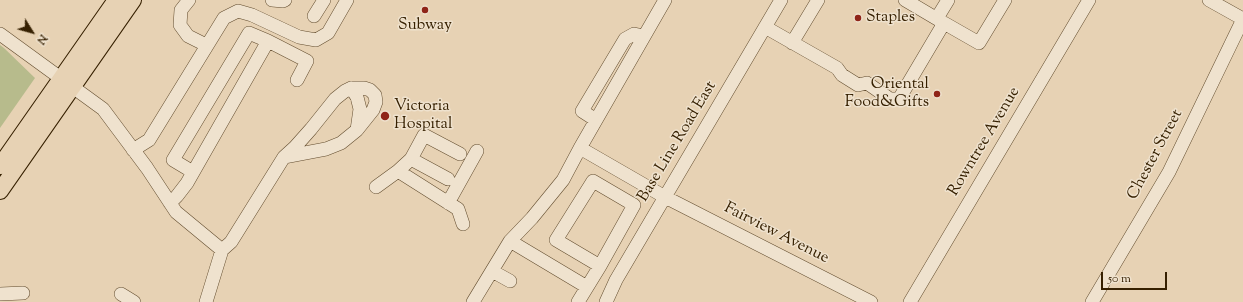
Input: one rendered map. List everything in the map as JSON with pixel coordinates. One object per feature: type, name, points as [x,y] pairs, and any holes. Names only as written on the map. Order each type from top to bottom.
[{"type":"main road","points":[[0,191],[116,0]]},
{"type":"main road","points":[[0,166],[133,0]]},
{"type":"street","points":[[189,0],[181,10],[180,25],[188,36],[206,45]]},
{"type":"street","points":[[272,0],[284,0]]},
{"type":"street","points":[[314,16],[324,0]]},
{"type":"street","points":[[133,150],[149,140],[224,18],[238,11],[252,15],[299,37],[316,40],[328,33],[348,0]]},
{"type":"street","points":[[473,302],[510,241],[532,218],[563,180],[665,0]]},
{"type":"street","name":"Base Line Road East","points":[[606,302],[616,280],[781,0]]},
{"type":"street","points":[[792,43],[818,0]]},
{"type":"street","points":[[905,0],[979,43],[1005,0]]},
{"type":"street","points":[[765,27],[837,68],[842,75],[858,85],[866,83],[890,99],[899,99],[940,21],[948,0]]},
{"type":"street","name":"Rowntree Avenue","points":[[910,302],[1089,0]]},
{"type":"street","points":[[1209,0],[1243,19]]},
{"type":"street","name":"Chester Street","points":[[1092,302],[1169,172],[1243,19]]},
{"type":"street","points":[[193,172],[173,160],[249,33],[307,61],[297,80]]},
{"type":"street","points":[[0,34],[103,109],[176,212],[222,250]]},
{"type":"street","points":[[596,120],[579,109],[625,39],[634,34],[644,36]]},
{"type":"street","points":[[170,202],[177,196],[193,172],[268,41]]},
{"type":"street","points":[[351,88],[357,97],[360,108],[357,130]]},
{"type":"street","points":[[206,302],[222,250],[231,242],[284,157],[295,147],[336,99],[345,91],[351,88],[364,88],[370,90],[375,95],[376,102],[373,110],[357,130],[341,143],[326,149],[284,157]]},
{"type":"street","points":[[376,187],[398,171],[411,159],[424,135],[460,154]]},
{"type":"street","name":"Fairview Avenue","points":[[580,148],[665,197],[872,302]]},
{"type":"street","points":[[448,203],[477,151]]},
{"type":"street","points":[[411,159],[448,178]]},
{"type":"street","points":[[398,171],[458,209],[463,224]]},
{"type":"street","points":[[578,302],[600,266],[634,205],[593,181],[556,240],[600,266]]},
{"type":"street","points":[[510,241],[587,287]]},
{"type":"street","points":[[492,271],[510,281]]},
{"type":"street","points":[[0,294],[23,293]]},
{"type":"street","points":[[121,294],[134,302]]},
{"type":"green space","points":[[0,45],[35,78],[0,128]]},
{"type":"place","name":"Subway","points":[[425,10]]},
{"type":"place","name":"Staples","points":[[858,18]]},
{"type":"place","name":"Oriental Food&Gifts","points":[[937,94]]},
{"type":"place","name":"Victoria Hospital","points":[[385,116]]}]
